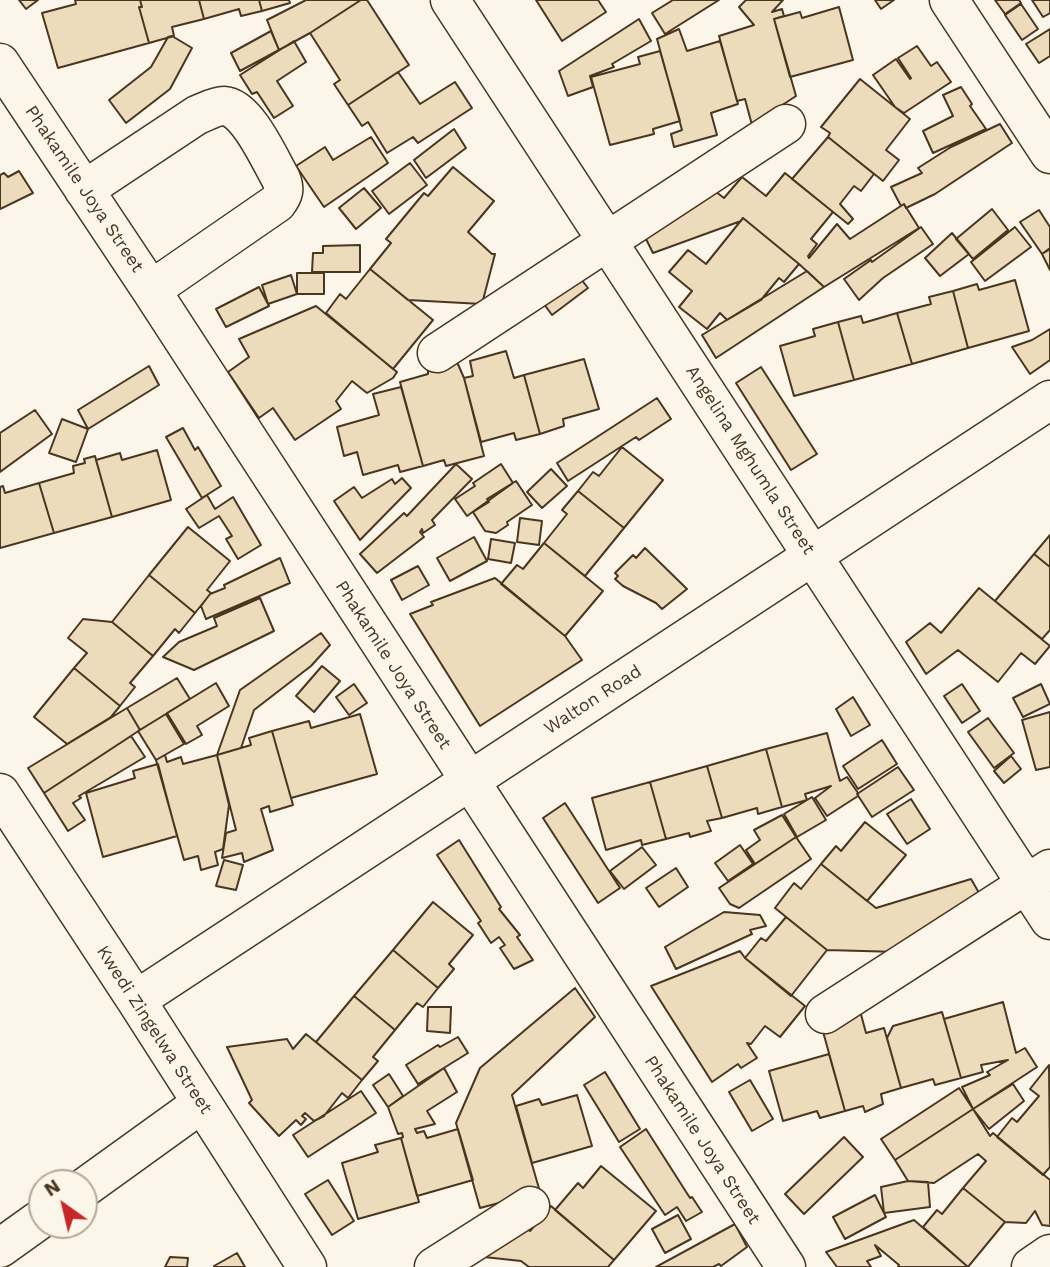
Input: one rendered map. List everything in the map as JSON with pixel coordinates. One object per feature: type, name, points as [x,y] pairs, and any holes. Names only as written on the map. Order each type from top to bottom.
[{"type":"street","name":"Angelina Mghumla Street","points":[[450,0],[813,555],[1038,877],[1050,920]]},
{"type":"street","points":[[949,0],[1050,154]]},
{"type":"street","name":"Phakamile Joya Street","points":[[0,63],[151,290],[468,782],[786,1267]]},
{"type":"street","points":[[83,190],[197,115],[215,108],[225,106],[236,110],[252,127],[281,179],[283,195],[277,203],[151,290]]},
{"type":"street","points":[[437,353],[786,124]]},
{"type":"street","name":"Walton Road","points":[[136,1000],[1050,400]]},
{"type":"street","name":"Kwedi Zingelwa Street","points":[[0,793],[307,1267]]},
{"type":"street","points":[[825,1014],[1038,877]]},
{"type":"street","points":[[98,1178],[202,1103]]},
{"type":"street","points":[[434,1267],[530,1206]]},
{"type":"street","points":[[0,1248],[28,1227]]},
{"type":"street","points":[[1031,1267],[1050,1254]]},
{"type":"building","points":[[19,0],[38,0],[26,9]]},
{"type":"building","points":[[75,0],[140,0],[142,7],[139,7],[149,43],[58,68],[42,13],[76,4]]},
{"type":"building","points":[[140,0],[199,0],[204,19],[172,27],[174,36],[149,43],[139,7],[142,7]]},
{"type":"building","points":[[199,0],[259,0],[262,11],[241,16],[239,9],[204,19]]},
{"type":"building","points":[[259,0],[289,0],[290,3],[262,11]]},
{"type":"building","points":[[306,0],[361,0],[279,50],[267,20]]},
{"type":"building","points":[[361,0],[367,0],[409,65],[348,105],[334,84],[340,80],[310,33]]},
{"type":"building","points":[[536,0],[598,0],[606,12],[562,41]]},
{"type":"building","points":[[673,0],[719,0],[665,34],[652,13]]},
{"type":"building","points":[[746,0],[783,0],[772,12],[782,9],[784,16],[774,19],[796,96],[752,125],[745,99],[737,101],[719,36],[754,25],[739,7]]},
{"type":"building","points":[[875,0],[894,0],[881,9]]},
{"type":"building","points":[[995,0],[1019,0],[1021,3],[1005,14]]},
{"type":"building","points":[[1032,0],[1050,0],[1050,13],[1043,17]]},
{"type":"building","points":[[1021,4],[1038,29],[1022,40],[1005,15]]},
{"type":"building","points":[[839,7],[853,60],[790,77],[774,19],[800,12],[802,18]]},
{"type":"building","points":[[639,19],[651,41],[612,64],[614,67],[590,76],[593,87],[568,96],[559,71]]},
{"type":"building","points":[[679,29],[687,51],[720,41],[738,104],[711,113],[717,135],[674,147],[671,134],[682,130],[657,39]]},
{"type":"building","points":[[1050,29],[1050,56],[1039,63],[1026,44]]},
{"type":"building","points":[[271,31],[279,50],[240,71],[231,53]]},
{"type":"building","points":[[172,36],[192,48],[170,89],[126,123],[109,100],[151,67],[168,37]]},
{"type":"building","points":[[294,41],[306,62],[277,81],[293,106],[274,118],[257,92],[252,94],[240,75]]},
{"type":"building","points":[[917,46],[931,66],[937,62],[951,82],[904,113],[895,107],[873,75],[896,59],[910,79],[898,58]]},
{"type":"building","points":[[660,51],[680,121],[653,129],[654,134],[610,145],[591,77],[640,64],[638,57]]},
{"type":"building","points":[[398,72],[420,104],[455,82],[472,108],[418,143],[413,137],[387,153],[368,122],[362,126],[348,105]]},
{"type":"building","points":[[860,79],[910,119],[886,150],[899,160],[883,181],[828,137],[830,133],[821,127]]},
{"type":"building","points":[[961,87],[986,129],[933,153],[923,131],[953,116],[943,95]]},
{"type":"building","points":[[1000,124],[1012,143],[935,194],[906,208],[904,204],[901,206],[891,187],[922,173],[918,168],[951,147]]},
{"type":"building","points":[[454,129],[466,148],[426,178],[414,160]]},
{"type":"building","points":[[371,137],[388,163],[324,207],[296,166],[325,147],[333,160]]},
{"type":"building","points":[[828,137],[874,174],[861,191],[854,186],[840,204],[853,219],[848,224],[792,179]]},
{"type":"building","points":[[410,163],[427,185],[389,214],[372,191]]},
{"type":"building","points":[[453,167],[494,201],[468,232],[495,254],[482,304],[408,300],[370,269],[391,243],[386,239],[424,193],[428,196]]},
{"type":"building","points":[[19,171],[33,193],[0,209],[0,175],[4,173],[8,177]]},
{"type":"building","points":[[785,173],[833,212],[811,239],[817,244],[809,258],[837,224],[850,239],[904,204],[919,228],[824,287],[743,218],[653,253],[643,233],[711,188],[724,198],[742,177],[766,196]]},
{"type":"building","points":[[364,188],[381,208],[356,229],[339,208]]},
{"type":"building","points":[[992,209],[1008,230],[973,259],[956,239]]},
{"type":"building","points":[[1039,210],[1050,227],[1050,248],[1042,254],[1020,222]]},
{"type":"building","points":[[743,218],[799,264],[784,282],[779,278],[761,300],[727,320],[720,313],[707,329],[679,307],[692,291],[669,272],[688,250],[706,264]]},
{"type":"building","points":[[921,227],[933,244],[883,278],[859,300],[844,279]]},
{"type":"building","points":[[1015,227],[1031,247],[985,281],[971,262]]},
{"type":"building","points":[[952,233],[969,254],[940,276],[925,258]]},
{"type":"building","points":[[360,245],[360,272],[312,272],[313,253],[323,253],[323,246]]},
{"type":"building","points":[[1050,249],[1050,270],[1042,254]]},
{"type":"building","points":[[370,269],[433,320],[393,369],[326,313],[340,294],[346,299]]},
{"type":"building","points":[[807,271],[824,287],[716,358],[702,335]]},
{"type":"building","points":[[297,273],[324,273],[324,294],[297,294]]},
{"type":"building","points":[[577,274],[588,288],[552,315],[541,300]]},
{"type":"building","points":[[291,275],[297,294],[268,304],[262,285]]},
{"type":"building","points":[[1015,280],[1029,331],[968,348],[953,291],[977,284],[979,290]]},
{"type":"building","points":[[259,287],[269,306],[226,327],[216,309]]},
{"type":"building","points":[[953,291],[968,348],[912,364],[897,313],[931,304],[929,297]]},
{"type":"building","points":[[316,306],[397,372],[393,378],[367,393],[352,381],[336,401],[341,409],[295,440],[273,408],[259,418],[228,372],[249,357],[239,339]]},
{"type":"building","points":[[897,313],[912,364],[854,380],[838,322],[861,316],[863,323]]},
{"type":"building","points":[[838,322],[854,380],[794,396],[780,346],[815,336],[813,329]]},
{"type":"building","points":[[1050,329],[1050,360],[1030,374],[1012,347],[1032,340]]},
{"type":"building","points":[[506,351],[514,378],[524,375],[540,434],[516,440],[514,433],[481,442],[464,378],[473,376],[470,361]]},
{"type":"building","points":[[584,359],[599,409],[563,419],[564,426],[540,434],[524,375]]},
{"type":"building","points":[[457,362],[464,378],[484,456],[446,466],[444,460],[423,466],[400,382]]},
{"type":"building","points":[[149,366],[159,385],[88,429],[78,410]]},
{"type":"building","points":[[761,367],[817,454],[791,470],[736,383]]},
{"type":"building","points":[[401,387],[423,466],[400,472],[398,465],[363,475],[357,452],[344,456],[337,427],[379,415],[373,394]]},
{"type":"building","points":[[657,398],[671,419],[639,440],[636,437],[568,481],[557,463]]},
{"type":"building","points":[[35,410],[52,434],[0,472],[0,433]]},
{"type":"building","points":[[62,419],[88,429],[76,462],[49,453]]},
{"type":"building","points":[[183,428],[195,450],[198,447],[221,486],[202,498],[166,437]]},
{"type":"building","points":[[622,447],[663,480],[624,528],[578,491],[593,472],[599,476]]},
{"type":"building","points":[[157,450],[171,500],[112,517],[96,460],[120,453],[122,460]]},
{"type":"building","points":[[95,456],[112,517],[54,533],[39,483],[74,473],[73,466],[85,463],[84,459]]},
{"type":"building","points":[[456,464],[472,479],[432,520],[435,525],[423,533],[422,529],[420,532],[424,537],[377,573],[360,554],[404,513],[407,516]]},
{"type":"building","points":[[501,464],[513,483],[467,516],[455,499]]},
{"type":"building","points":[[551,469],[567,486],[542,508],[527,492]]},
{"type":"building","points":[[402,478],[411,488],[360,540],[334,501],[354,487],[362,498],[392,479],[395,484]]},
{"type":"building","points":[[516,481],[532,505],[496,533],[485,531],[473,512],[489,502],[487,499]]},
{"type":"building","points":[[39,483],[54,533],[0,548],[0,487],[3,486],[5,493]]},
{"type":"building","points":[[578,491],[624,528],[585,576],[544,543],[567,514],[562,510]]},
{"type":"building","points":[[207,495],[215,509],[233,497],[261,545],[238,559],[226,539],[232,536],[219,516],[199,528],[186,509]]},
{"type":"building","points":[[520,518],[542,521],[539,545],[517,542]]},
{"type":"building","points":[[188,527],[230,561],[207,590],[211,593],[195,613],[149,575]]},
{"type":"building","points":[[1050,535],[1050,567],[1034,554]]},
{"type":"building","points":[[474,537],[487,561],[450,581],[437,558]]},
{"type":"building","points":[[491,539],[515,543],[511,563],[488,559]]},
{"type":"building","points":[[544,543],[603,591],[565,636],[501,584],[517,565],[523,569]]},
{"type":"building","points":[[645,548],[687,589],[662,609],[615,579],[618,576],[615,573],[633,555],[636,558]]},
{"type":"building","points":[[1034,554],[1050,567],[1050,630],[1042,639],[995,601]]},
{"type":"building","points":[[280,558],[290,583],[206,619],[201,606],[210,594]]},
{"type":"building","points":[[418,566],[429,585],[402,600],[391,580]]},
{"type":"building","points":[[149,575],[195,613],[179,633],[175,629],[153,656],[112,622]]},
{"type":"building","points":[[495,578],[565,636],[582,660],[480,726],[410,614],[433,605],[431,602]]},
{"type":"building","points":[[979,588],[1050,646],[1035,664],[1021,653],[998,682],[958,650],[926,674],[906,642],[930,623],[941,633]]},
{"type":"building","points":[[260,598],[274,631],[194,670],[163,657],[179,642],[217,626],[214,618]]},
{"type":"building","points":[[83,619],[112,622],[153,656],[130,683],[135,687],[120,706],[74,668],[87,653],[68,638]]},
{"type":"building","points":[[321,633],[330,645],[311,666],[254,710],[241,748],[217,755],[240,690]]},
{"type":"building","points":[[322,666],[340,681],[314,712],[296,696]]},
{"type":"building","points":[[74,668],[120,706],[111,717],[67,744],[34,717]]},
{"type":"building","points":[[177,678],[190,699],[140,730],[127,708]]},
{"type":"building","points":[[216,683],[229,706],[197,726],[202,735],[186,744],[167,713]]},
{"type":"building","points":[[354,684],[367,703],[349,715],[336,697]]},
{"type":"building","points":[[962,684],[980,711],[962,723],[944,696]]},
{"type":"building","points":[[1041,684],[1050,704],[1023,717],[1013,698]]},
{"type":"building","points":[[853,697],[870,725],[851,736],[836,709]]},
{"type":"building","points":[[127,708],[140,730],[44,793],[28,768]]},
{"type":"building","points":[[1050,712],[1050,767],[1036,770],[1022,720]]},
{"type":"building","points":[[166,714],[184,744],[156,760],[138,731]]},
{"type":"building","points":[[360,714],[377,774],[291,798],[272,731],[309,721],[311,728]]},
{"type":"building","points":[[988,718],[1014,753],[994,768],[968,732]]},
{"type":"building","points":[[272,731],[293,805],[270,812],[269,806],[261,809],[273,850],[244,862],[242,853],[222,858],[226,833],[236,830],[217,755],[251,745],[249,738]]},
{"type":"building","points":[[827,733],[840,781],[847,777],[858,796],[827,816],[815,798],[831,786],[805,794],[807,800],[782,807],[766,749]]},
{"type":"building","points":[[131,736],[145,757],[79,796],[81,798],[73,803],[85,820],[68,831],[44,793]]},
{"type":"building","points":[[882,740],[897,764],[858,789],[843,766]]},
{"type":"building","points":[[766,749],[782,807],[758,814],[757,808],[722,818],[707,766]]},
{"type":"building","points":[[165,755],[167,762],[181,757],[183,764],[217,755],[229,805],[223,849],[215,852],[218,865],[201,870],[198,856],[184,860],[156,760]]},
{"type":"building","points":[[1011,756],[1021,769],[1004,783],[994,771]]},
{"type":"building","points":[[158,764],[177,836],[103,857],[86,793],[135,778],[133,771]]},
{"type":"building","points":[[707,766],[722,818],[707,821],[711,831],[690,837],[689,833],[666,839],[650,782]]},
{"type":"building","points":[[898,767],[914,790],[872,817],[857,794]]},
{"type":"building","points":[[650,782],[666,839],[642,845],[641,840],[606,850],[592,798]]},
{"type":"building","points":[[812,797],[826,820],[797,837],[784,814]]},
{"type":"building","points":[[911,799],[930,829],[907,844],[887,814]]},
{"type":"building","points":[[565,803],[620,888],[598,903],[543,818]]},
{"type":"building","points":[[782,815],[796,837],[755,864],[746,850],[760,840],[754,830]]},
{"type":"building","points":[[865,822],[906,855],[867,901],[821,864],[836,846],[841,851]]},
{"type":"building","points":[[796,837],[811,859],[739,908],[730,904],[719,888]]},
{"type":"building","points":[[459,840],[501,907],[499,909],[520,935],[517,937],[533,960],[514,969],[500,948],[505,945],[499,937],[491,943],[478,923],[481,921],[437,855]]},
{"type":"building","points":[[740,845],[753,864],[728,881],[715,863]]},
{"type":"building","points":[[642,847],[656,865],[624,889],[610,871]]},
{"type":"building","points":[[224,860],[243,865],[236,890],[216,886]]},
{"type":"building","points":[[821,864],[876,908],[971,879],[982,898],[898,952],[827,950],[775,908],[794,883],[801,889]]},
{"type":"building","points":[[676,868],[688,887],[659,907],[646,888]]},
{"type":"building","points":[[433,902],[473,935],[449,964],[454,969],[438,988],[393,950]]},
{"type":"building","points":[[724,912],[760,915],[766,926],[750,930],[752,934],[676,969],[665,947]]},
{"type":"building","points":[[786,917],[827,950],[791,996],[745,958],[761,938],[766,941]]},
{"type":"building","points":[[393,950],[438,988],[423,1007],[417,1003],[395,1030],[354,996]]},
{"type":"building","points":[[740,951],[745,958],[805,1006],[780,1037],[765,1026],[751,1044],[747,1043],[757,1058],[741,1068],[738,1064],[712,1082],[651,986]]},
{"type":"building","points":[[575,988],[595,1017],[512,1095],[540,1192],[480,1208],[456,1123],[480,1068]]},
{"type":"building","points":[[354,996],[395,1030],[373,1057],[378,1061],[362,1080],[316,1042]]},
{"type":"building","points":[[1003,1002],[1016,1053],[1025,1048],[1037,1067],[973,1109],[962,1087],[990,1075],[987,1072],[1008,1060],[981,1065],[983,1072],[961,1078],[944,1019]]},
{"type":"building","points":[[428,1007],[451,1007],[450,1033],[427,1031]]},
{"type":"building","points":[[859,1007],[866,1033],[884,1028],[901,1088],[881,1094],[883,1104],[865,1112],[863,1106],[845,1111],[822,1028]]},
{"type":"building","points":[[942,1012],[961,1078],[935,1085],[933,1079],[901,1088],[887,1038],[893,1026]]},
{"type":"building","points":[[306,1034],[362,1080],[348,1098],[342,1093],[324,1116],[314,1121],[305,1113],[302,1116],[306,1119],[301,1125],[296,1120],[279,1136],[249,1103],[252,1100],[227,1047],[287,1039],[293,1049]]},
{"type":"building","points":[[458,1037],[468,1053],[418,1084],[406,1065],[438,1045],[440,1047]]},
{"type":"building","points":[[829,1054],[845,1111],[820,1118],[817,1111],[783,1121],[769,1071]]},
{"type":"building","points":[[1049,1065],[1050,1167],[1043,1175],[997,1137],[1012,1118],[1017,1122],[1039,1096],[1030,1089]]},
{"type":"building","points":[[444,1068],[457,1092],[427,1111],[435,1124],[415,1129],[417,1133],[424,1131],[427,1138],[458,1129],[473,1180],[417,1196],[401,1138],[402,1133],[398,1134],[388,1107]]},
{"type":"building","points":[[605,1072],[640,1129],[619,1142],[584,1085]]},
{"type":"building","points":[[389,1074],[403,1096],[388,1107],[373,1085]]},
{"type":"building","points":[[750,1080],[773,1119],[752,1131],[729,1092]]},
{"type":"building","points":[[1013,1084],[1024,1101],[989,1129],[973,1109]]},
{"type":"building","points":[[959,1088],[973,1109],[895,1160],[881,1139]]},
{"type":"building","points":[[361,1091],[376,1113],[308,1157],[293,1135]]},
{"type":"building","points":[[577,1095],[592,1146],[532,1163],[516,1106],[539,1099],[542,1105]]},
{"type":"building","points":[[973,1109],[990,1136],[993,1133],[1050,1180],[1050,1226],[1042,1225],[1035,1211],[1026,1223],[1005,1222],[963,1188],[986,1161],[978,1154],[934,1183],[908,1181],[895,1160]]},
{"type":"building","points":[[646,1129],[690,1198],[692,1197],[702,1212],[686,1221],[677,1207],[665,1215],[620,1147]]},
{"type":"building","points":[[844,1137],[863,1157],[804,1214],[785,1194]]},
{"type":"building","points":[[401,1138],[419,1202],[358,1219],[342,1163],[378,1152],[375,1145]]},
{"type":"building","points":[[601,1166],[656,1211],[614,1260],[555,1210],[578,1183],[583,1188]]},
{"type":"building","points":[[328,1180],[354,1221],[332,1235],[305,1194]]},
{"type":"building","points":[[908,1181],[928,1182],[930,1207],[884,1213],[881,1187]]},
{"type":"building","points":[[963,1188],[1005,1222],[968,1267],[923,1227],[937,1210],[942,1214]]},
{"type":"building","points":[[875,1195],[886,1217],[845,1239],[833,1217]]},
{"type":"building","points":[[551,1206],[614,1260],[608,1267],[529,1267],[521,1261],[475,1256],[522,1225],[530,1231]]},
{"type":"building","points":[[678,1215],[691,1239],[665,1253],[652,1229]]},
{"type":"building","points":[[914,1220],[968,1267],[898,1267],[899,1265],[875,1245],[881,1256],[867,1261],[871,1267],[837,1267],[826,1252]]},
{"type":"building","points":[[735,1224],[747,1247],[721,1266],[656,1267]]},
{"type":"building","points":[[237,1253],[245,1267],[214,1266]]},
{"type":"building","points":[[170,1257],[188,1258],[187,1267],[165,1267]]}]
